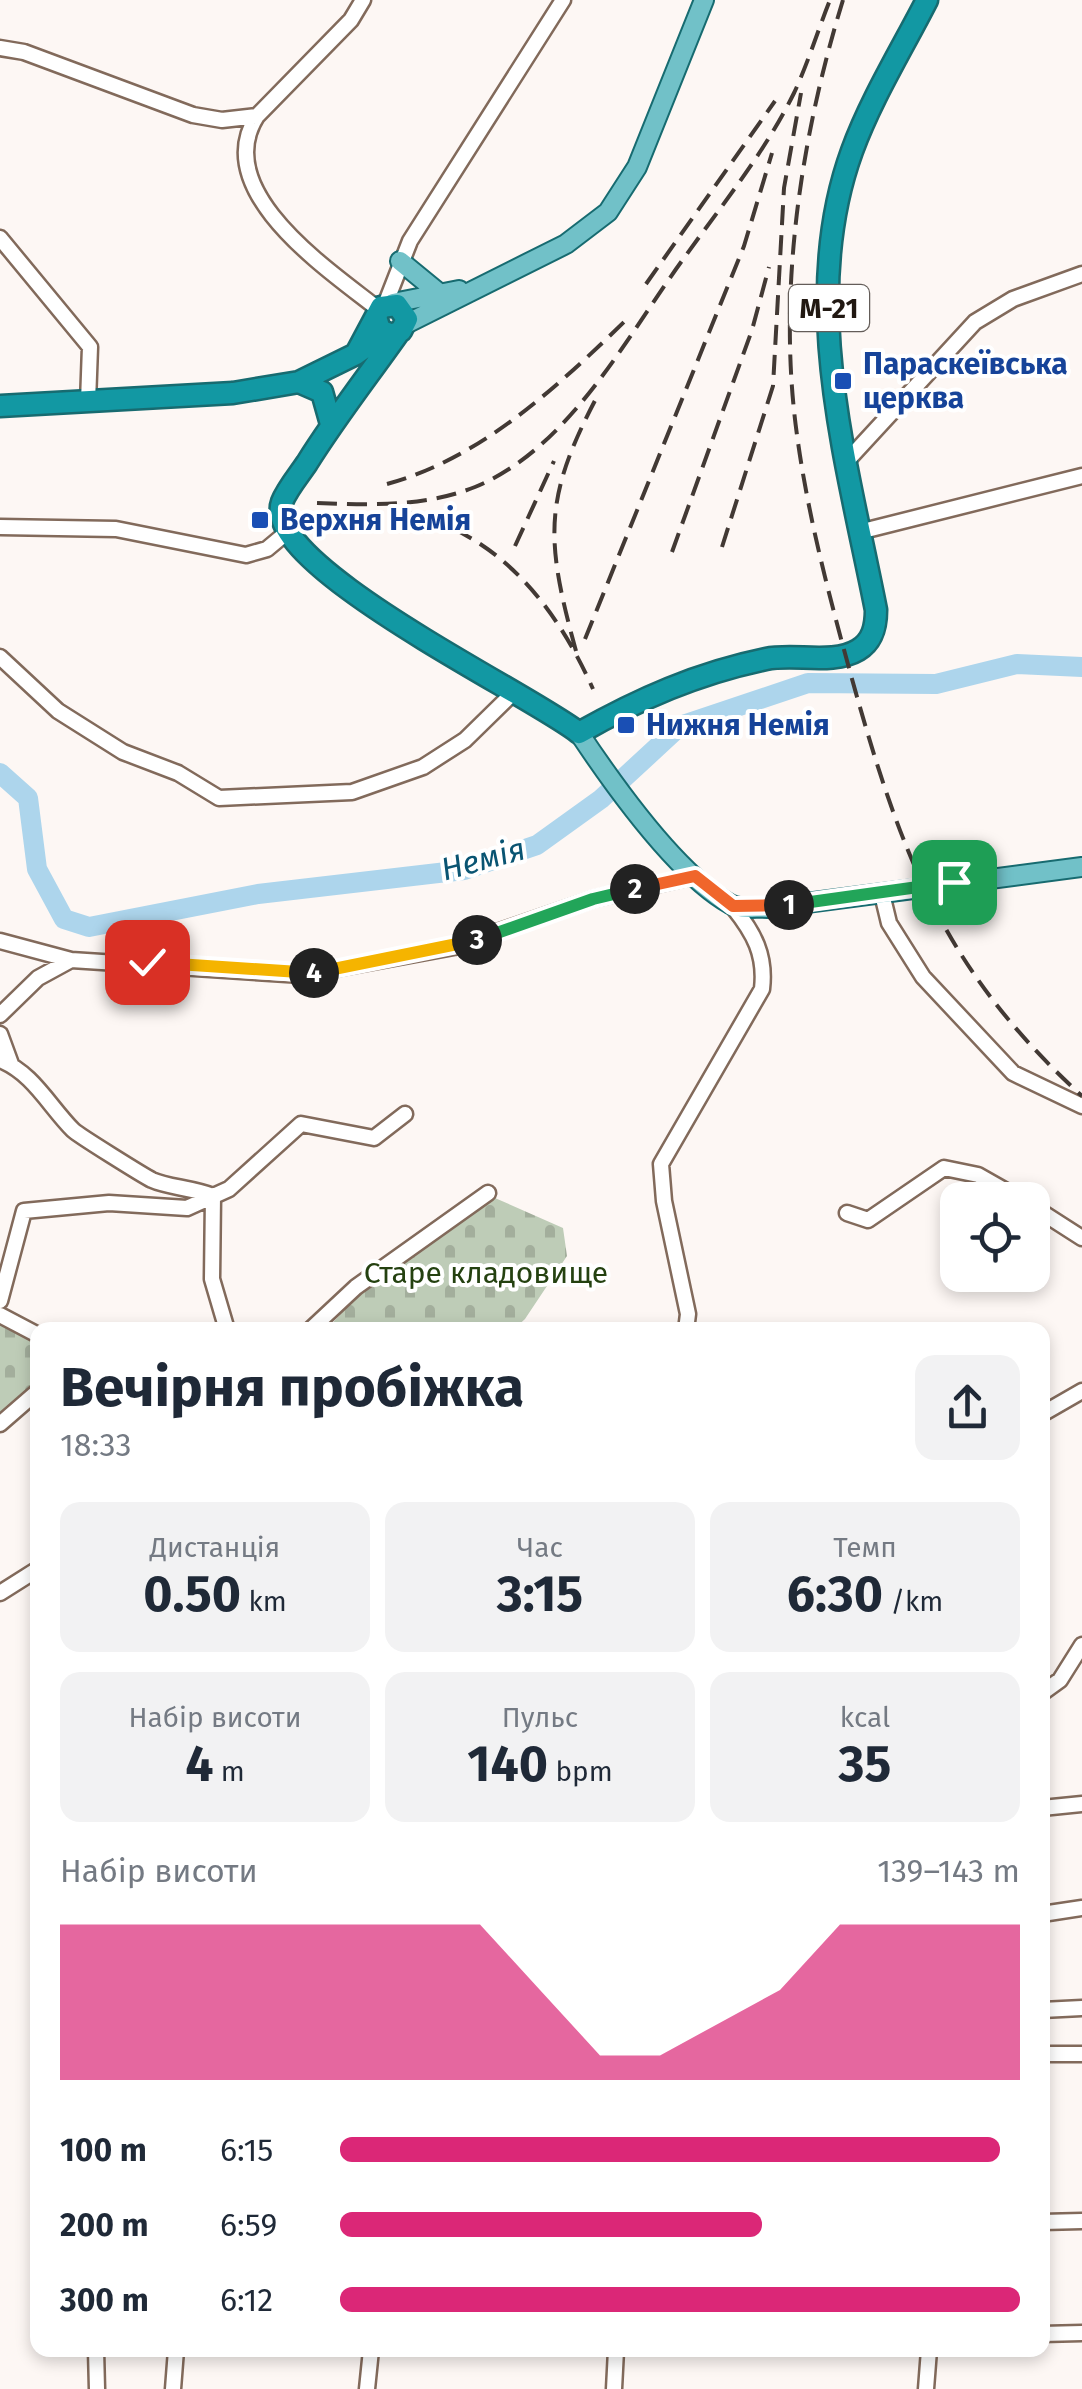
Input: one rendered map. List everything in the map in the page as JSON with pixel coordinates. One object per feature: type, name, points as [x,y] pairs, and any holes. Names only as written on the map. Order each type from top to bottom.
[{"type":"highway","name":"М-21","points":[[579,733],[640,699],[723,669],[770,658],[830,656],[859,650],[874,632],[876,610],[846,462],[830,346],[833,226],[852,152],[927,0]]},
{"type":"highway","points":[[0,406],[233,393],[299,382],[356,354],[386,321]]},
{"type":"highway","points":[[386,321],[372,370],[331,424],[281,504],[285,534],[312,560],[405,627],[454,660],[556,714],[579,733]]},
{"type":"highway","points":[[299,382],[322,392],[331,424]]},
{"type":"main road","points":[[386,321],[474,287],[566,244],[608,212],[637,168],[704,0]]},
{"type":"main road","points":[[400,261],[439,294]]},
{"type":"main road","points":[[386,321],[439,294],[474,287]]},
{"type":"main road","points":[[579,733],[626,799],[695,876],[733,906],[768,908],[1082,868]]},
{"type":"street","points":[[363,0],[352,20],[256,116],[246,133],[252,178],[263,206],[290,237],[386,321],[400,261],[562,0]]},
{"type":"street","points":[[0,48],[24,52],[193,115],[222,120],[256,116]]},
{"type":"street","points":[[0,238],[90,347],[88,402]]},
{"type":"street","points":[[846,462],[974,322],[1012,300],[1082,274]]},
{"type":"street","points":[[859,532],[1082,476]]},
{"type":"street","points":[[0,527],[116,529],[246,555],[267,550],[285,534]]},
{"type":"street","points":[[0,657],[58,711],[123,752],[178,774],[219,798],[352,792],[424,767],[465,740],[514,692]]},
{"type":"street","points":[[0,941],[70,960],[302,975],[454,947],[593,899],[695,876]]},
{"type":"street","points":[[882,894],[889,923],[923,976],[1013,1073],[1082,1106]]},
{"type":"street","points":[[687,1322],[664,1201],[661,1164],[762,989],[765,964],[751,929],[733,906]]},
{"type":"street","points":[[0,1016],[38,978],[70,960]]},
{"type":"street","points":[[0,1034],[6,1062],[50,1100],[74,1132],[154,1181],[186,1185],[212,1196]]},
{"type":"street","points":[[0,1301],[24,1211],[109,1203],[187,1208],[264,1161],[301,1124],[374,1138],[406,1114]]},
{"type":"street","points":[[847,1212],[868,1220],[944,1168],[989,1182]]},
{"type":"street","points":[[319,1322],[356,1287],[488,1193]]},
{"type":"street","points":[[212,1196],[212,1280],[225,1322]]},
{"type":"street","points":[[1050,1218],[1082,1238]]},
{"type":"street","points":[[0,1315],[30,1330]]},
{"type":"street","points":[[1050,1409],[1082,1391]]},
{"type":"street","points":[[0,1424],[30,1398]]},
{"type":"street","points":[[0,1593],[30,1573]]},
{"type":"street","points":[[1050,1687],[1060,1680],[1082,1646]]},
{"type":"street","points":[[1050,1807],[1082,1804]]},
{"type":"street","points":[[1050,1913],[1082,1908]]},
{"type":"street","points":[[1050,2010],[1082,2008]]},
{"type":"street","points":[[1050,2054],[1082,2054]]},
{"type":"street","points":[[1050,2222],[1082,2220]]},
{"type":"street","points":[[1050,2334],[1082,2333]]},
{"type":"street","points":[[96,2357],[97,2389]]},
{"type":"street","points":[[174,2389],[176,2357]]},
{"type":"street","points":[[367,2389],[370,2357]]},
{"type":"street","points":[[614,2389],[616,2357]]},
{"type":"street","points":[[926,2389],[928,2357]]},
{"type":"green space","name":"Старе кладовище","points":[[495,1198],[563,1228],[567,1256],[522,1322],[333,1322],[357,1296]]},
{"type":"green space","points":[[0,1320],[30,1336],[30,1388],[0,1415]]},
{"type":"waterway","name":"Немія","points":[[0,773],[28,798],[37,869],[64,919],[89,927],[258,894],[464,870],[537,845],[601,799],[680,726],[808,683],[936,684],[1017,664],[1082,667]]},
{"type":"railway","points":[[317,503],[397,503],[456,494],[509,469],[540,446],[594,387],[756,157],[794,93],[830,0]]},
{"type":"railway","points":[[843,0],[815,105],[792,270],[792,381],[813,527],[870,742],[910,855],[934,906],[995,1002],[1082,1096]]},
{"type":"railway","points":[[722,547],[773,386],[784,188],[801,93]]},
{"type":"railway","points":[[646,284],[775,101]]},
{"type":"railway","points":[[585,639],[744,246],[772,153]]},
{"type":"railway","points":[[672,552],[752,330],[769,267]]},
{"type":"railway","points":[[387,484],[421,473],[485,439],[544,395],[624,322]]},
{"type":"railway","points":[[576,651],[559,578],[555,519],[567,462],[599,393]]},
{"type":"railway","points":[[515,546],[554,461]]},
{"type":"railway","points":[[397,510],[464,534],[518,574],[560,627],[593,689]]},
{"type":"place","name":"Параскеївська церква","points":[[843,381]]},
{"type":"place","name":"Верхня Немія","points":[[260,520]]},
{"type":"place","name":"Нижня Немія","points":[[626,725]]},
{"type":"route","points":[[147,962],[302,975],[454,947],[593,899],[695,876],[733,906],[768,908],[954,882]]}]
